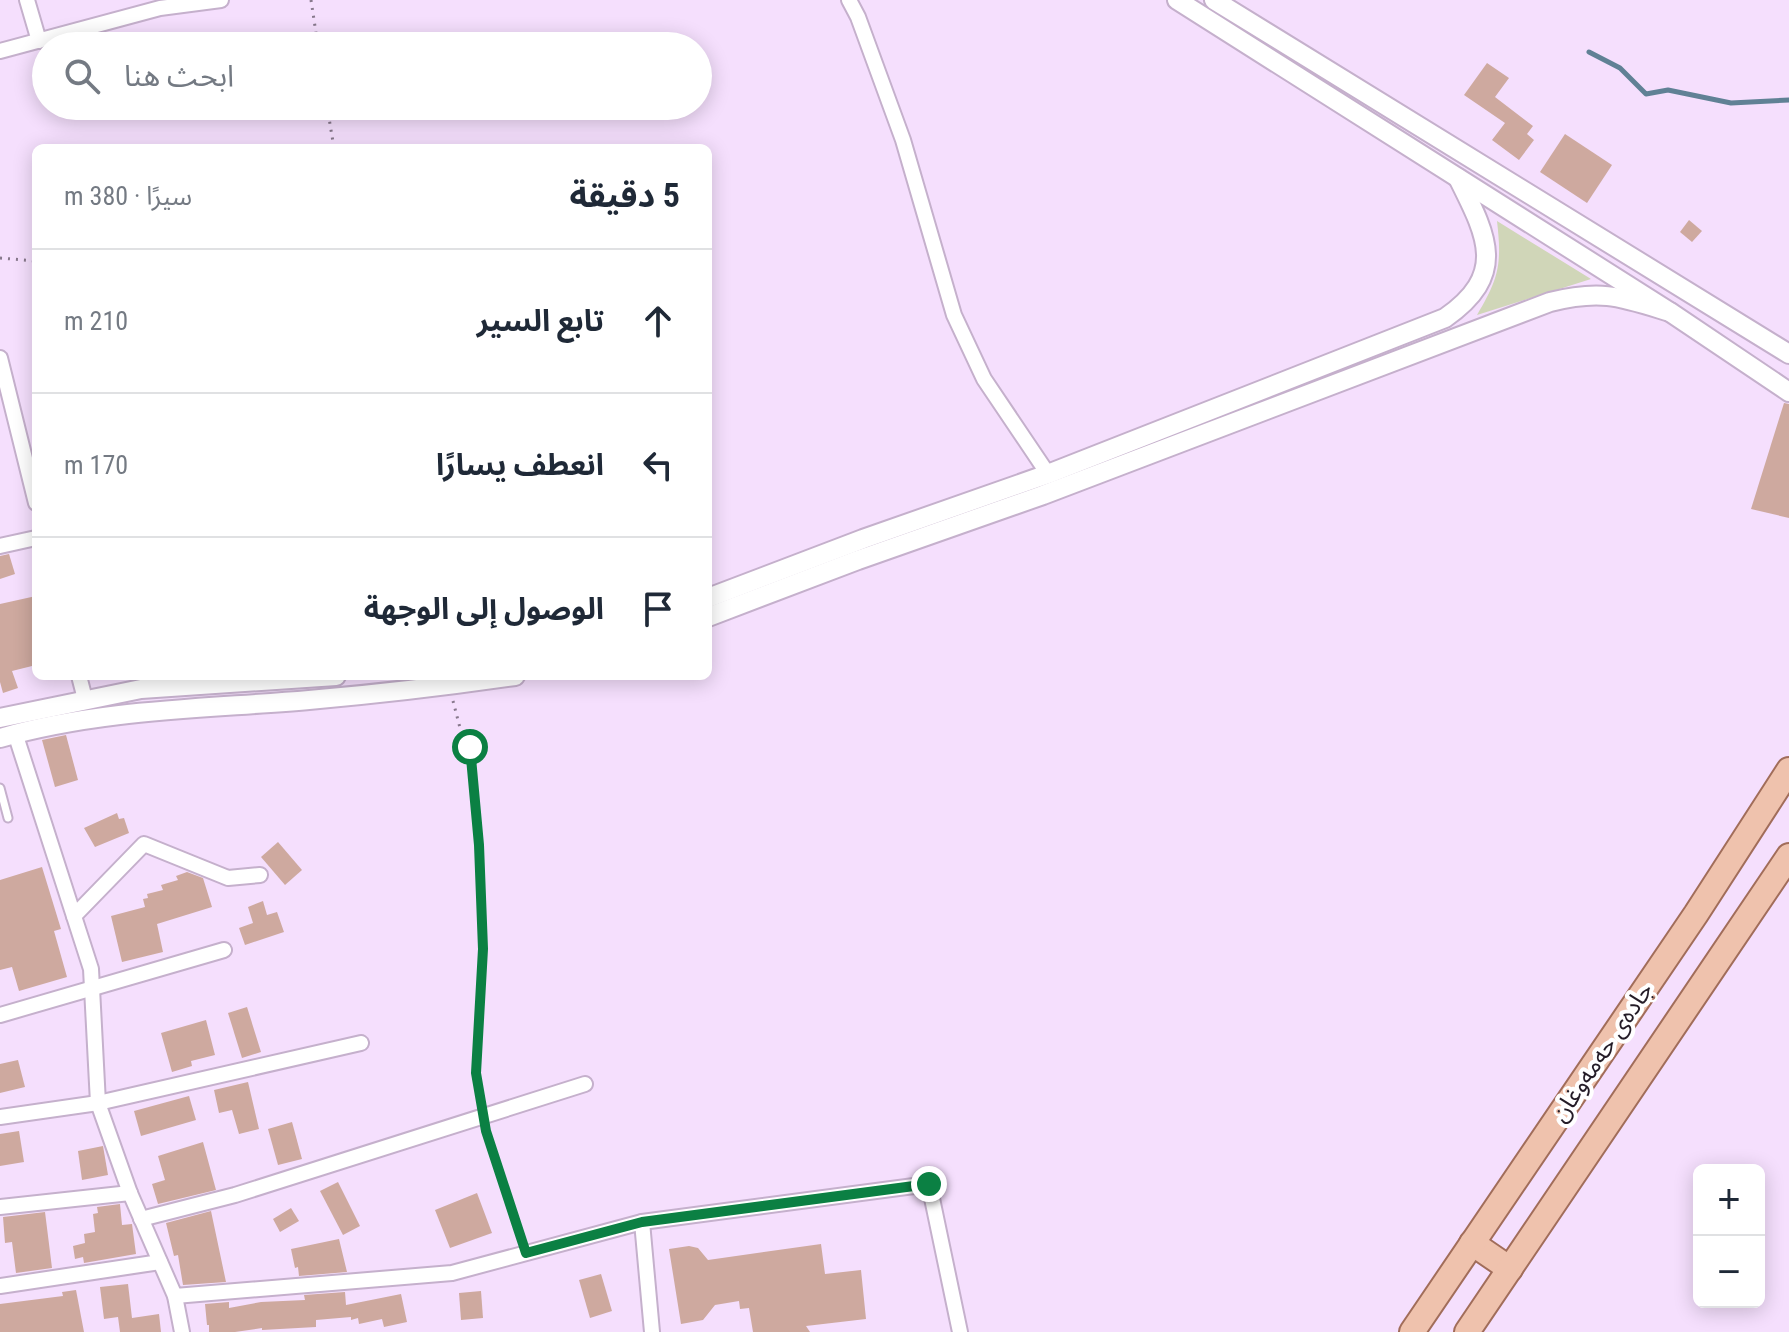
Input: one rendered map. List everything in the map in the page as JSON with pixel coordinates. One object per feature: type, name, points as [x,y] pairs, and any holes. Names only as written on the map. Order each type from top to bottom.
[{"type":"main road","name":"جادەی حەمەوغان","points":[[1412,1332],[1696,914],[1789,770]]},
{"type":"main road","name":"جادەی حەمەوغان","points":[[1467,1332],[1789,856]]},
{"type":"main road","points":[[1472,1243],[1510,1269]]},
{"type":"street","points":[[27,0],[36,32]]},
{"type":"street","points":[[68,32],[159,4],[221,0]]},
{"type":"street","points":[[849,0],[903,140],[954,315],[984,379],[1048,474]]},
{"type":"street","points":[[1177,0],[1785,382]]},
{"type":"street","points":[[1214,0],[1789,354]]},
{"type":"street","points":[[0,51],[32,43]]},
{"type":"street","points":[[1286,71],[1299,51]]},
{"type":"street","points":[[712,615],[863,539],[1048,474],[1445,318],[1466,304],[1480,283],[1487,258],[1485,233],[1458,178]]},
{"type":"street","points":[[712,597],[756,590],[1390,364],[1550,302],[1604,293],[1670,312]]},
{"type":"street","points":[[1382,342],[1390,364]]},
{"type":"street","points":[[0,358],[32,487]]},
{"type":"street","points":[[0,422],[15,419]]},
{"type":"street","points":[[0,546],[32,539]]},
{"type":"street","points":[[80,680],[85,699]]},
{"type":"street","points":[[0,718],[141,689],[276,680]]},
{"type":"street","points":[[182,1332],[175,1296],[130,1193],[98,1103],[91,969],[8,736],[132,711],[308,700],[489,680]]},
{"type":"street","points":[[74,916],[144,844],[228,878],[260,875]]},
{"type":"street","points":[[0,1015],[224,950]]},
{"type":"street","points":[[0,1117],[98,1103],[361,1043]]},
{"type":"street","points":[[141,1219],[235,1195],[585,1084]]},
{"type":"street","points":[[175,1296],[452,1273],[642,1222],[929,1184],[960,1332]]},
{"type":"street","points":[[0,1207],[130,1193]]},
{"type":"street","points":[[642,1222],[652,1332]]},
{"type":"street","points":[[0,1286],[160,1262]]},
{"type":"lane","points":[[0,788],[8,818]]},
{"type":"path","points":[[311,0],[316,32]]},
{"type":"path","points":[[329,120],[333,144]]},
{"type":"path","points":[[0,258],[32,261]]},
{"type":"path","points":[[449,686],[460,728],[470,747],[479,845],[483,949],[476,1073],[486,1131],[526,1253]]},
{"type":"green space","points":[[1497,221],[1591,279],[1477,315],[1497,270]]},
{"type":"building","points":[[1487,63],[1509,78],[1495,97],[1533,126],[1527,134],[1534,140],[1519,160],[1492,140],[1505,123],[1464,95]]},
{"type":"building","points":[[1565,134],[1612,165],[1587,203],[1540,172]]},
{"type":"building","points":[[1689,220],[1702,231],[1692,242],[1680,232]]},
{"type":"building","points":[[1784,403],[1789,404],[1789,518],[1751,509]]},
{"type":"building","points":[[9,554],[15,574],[0,579],[0,556]]},
{"type":"building","points":[[32,597],[32,666],[12,671],[18,688],[3,693],[0,682],[0,604]]},
{"type":"building","points":[[66,735],[78,780],[55,787],[42,740]]},
{"type":"building","points":[[117,813],[119,819],[124,818],[129,833],[95,847],[84,828]]},
{"type":"building","points":[[278,842],[302,870],[285,885],[261,857]]},
{"type":"building","points":[[42,867],[61,929],[54,931],[67,977],[19,991],[12,967],[0,970],[0,880]]},
{"type":"building","points":[[187,872],[203,878],[212,907],[157,924],[163,952],[122,962],[111,916],[145,907],[143,899],[148,898],[147,894],[163,890],[161,885],[178,880],[176,876]]},
{"type":"building","points":[[263,901],[267,915],[277,912],[284,932],[245,945],[239,928],[253,923],[248,907]]},
{"type":"building","points":[[247,1007],[261,1052],[242,1058],[228,1013]]},
{"type":"building","points":[[206,1020],[215,1055],[191,1061],[192,1066],[172,1072],[161,1033]]},
{"type":"building","points":[[18,1060],[25,1087],[0,1093],[0,1064]]},
{"type":"building","points":[[248,1082],[259,1129],[239,1134],[232,1110],[219,1113],[214,1090]]},
{"type":"building","points":[[189,1096],[196,1120],[141,1136],[134,1111]]},
{"type":"building","points":[[292,1122],[302,1159],[278,1165],[268,1129]]},
{"type":"building","points":[[19,1131],[24,1162],[0,1166],[0,1134]]},
{"type":"building","points":[[203,1142],[216,1190],[158,1204],[152,1184],[165,1180],[158,1156]]},
{"type":"building","points":[[103,1146],[108,1175],[82,1180],[78,1151]]},
{"type":"building","points":[[338,1182],[360,1226],[343,1235],[320,1191]]},
{"type":"building","points":[[477,1193],[492,1233],[450,1248],[435,1210]]},
{"type":"building","points":[[120,1204],[122,1225],[132,1224],[136,1254],[84,1263],[83,1257],[75,1259],[73,1246],[85,1243],[84,1234],[95,1232],[93,1214],[98,1213],[97,1207]]},
{"type":"building","points":[[291,1208],[299,1221],[280,1232],[273,1219]]},
{"type":"building","points":[[211,1211],[226,1282],[183,1285],[178,1255],[174,1256],[166,1223]]},
{"type":"building","points":[[45,1212],[52,1268],[16,1273],[12,1242],[5,1243],[3,1217]]},
{"type":"building","points":[[339,1239],[347,1272],[299,1276],[291,1249]]},
{"type":"building","points":[[821,1244],[825,1274],[861,1270],[866,1319],[806,1326],[810,1332],[753,1332],[749,1308],[740,1309],[739,1301],[715,1305],[703,1320],[681,1324],[669,1249],[698,1248],[708,1260]]},
{"type":"building","points":[[601,1274],[612,1311],[590,1318],[579,1280]]},
{"type":"building","points":[[128,1284],[132,1318],[159,1314],[161,1332],[120,1332],[118,1317],[104,1319],[100,1287]]},
{"type":"building","points":[[76,1290],[84,1332],[0,1332],[0,1304],[63,1296],[62,1292]]},
{"type":"building","points":[[481,1291],[483,1318],[461,1320],[459,1293]]},
{"type":"building","points":[[345,1292],[346,1305],[401,1294],[407,1322],[384,1327],[382,1319],[359,1324],[358,1318],[351,1320],[351,1317],[316,1320],[316,1327],[235,1332],[209,1332],[207,1325],[205,1304],[229,1302],[229,1308],[261,1302],[305,1300],[304,1295]]},
{"type":"waterway","points":[[1589,52],[1620,68],[1646,94],[1668,90],[1731,103],[1789,100]]},
{"type":"route","points":[[470,747],[479,845],[483,949],[476,1073],[486,1131],[526,1253],[642,1222],[929,1184]]}]
